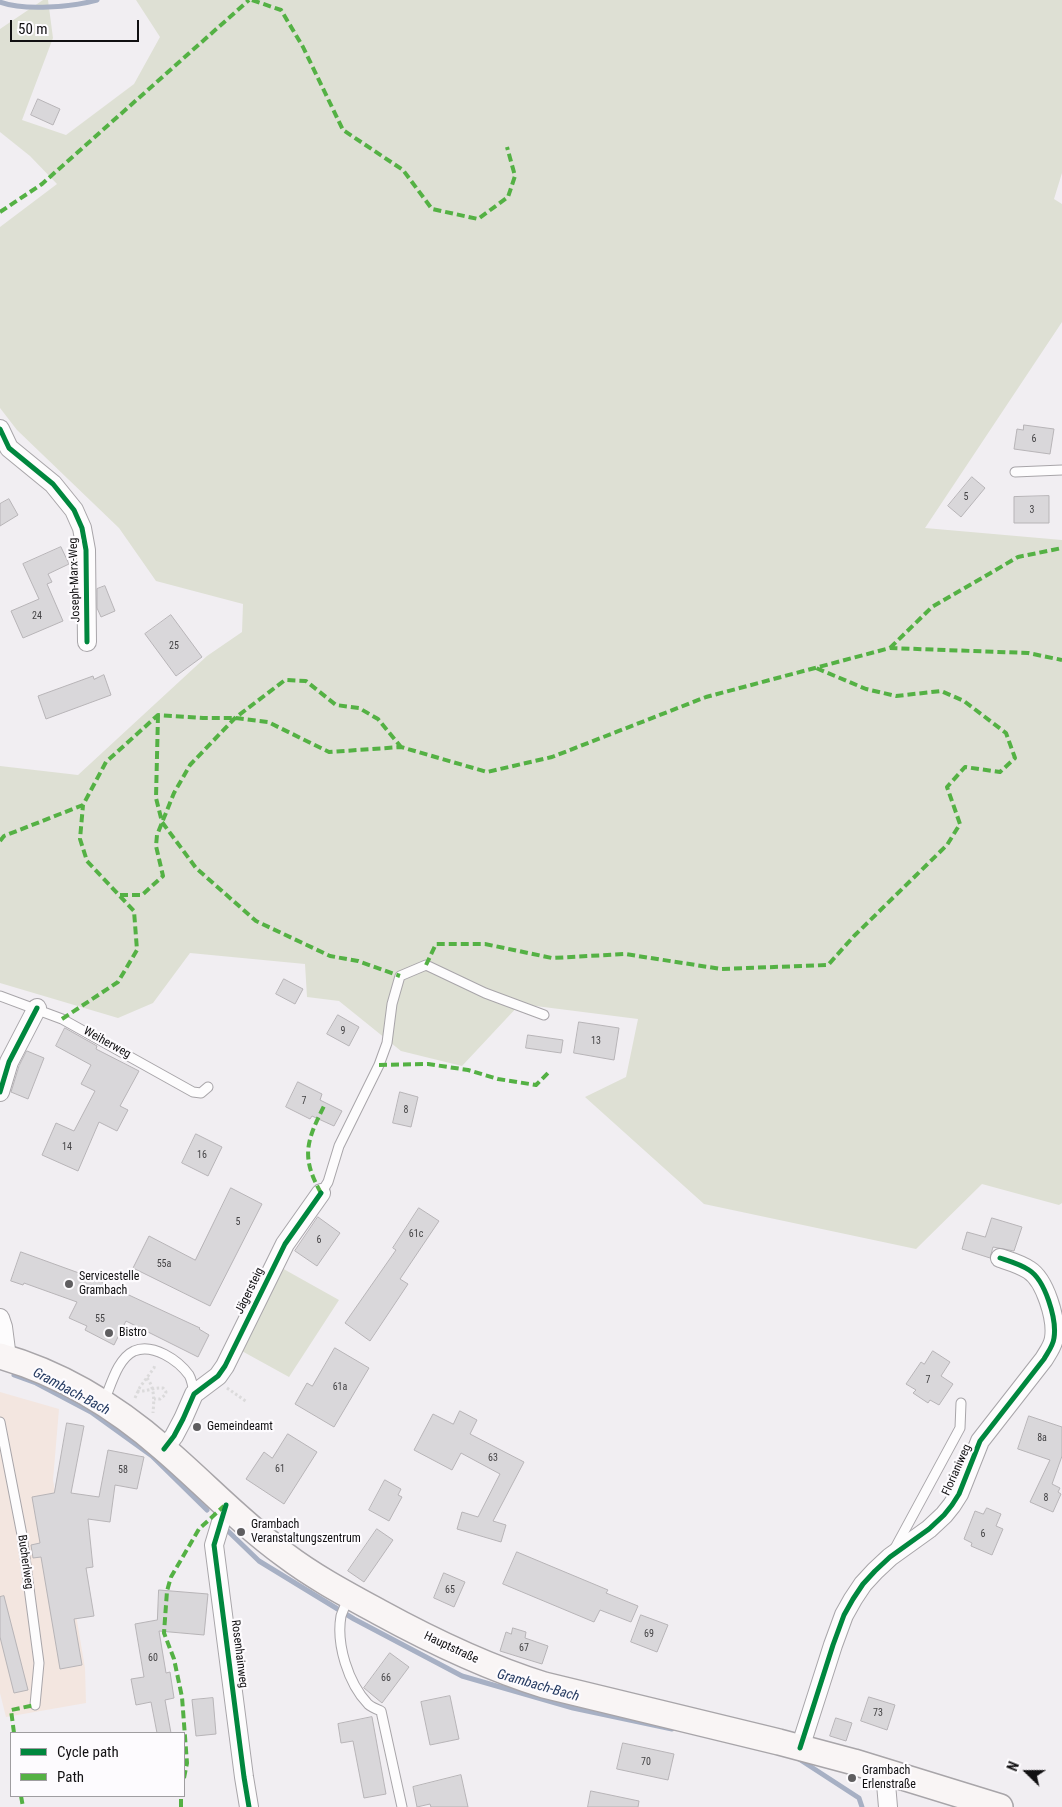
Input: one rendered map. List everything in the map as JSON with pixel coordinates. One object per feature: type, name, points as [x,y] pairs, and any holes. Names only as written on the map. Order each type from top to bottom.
[{"type":"main road","name":"Hauptstraße","points":[[4,1357],[66,1382],[169,1442],[226,1505],[285,1555],[349,1596],[445,1646],[517,1676],[568,1691],[800,1748],[1000,1807]]},
{"type":"street","name":"Joseph-Marx-Weg","points":[[0,429],[4,451],[53,484],[74,510],[82,528],[86,550],[87,642]]},
{"type":"street","points":[[0,1092],[9,1062],[37,1008]]},
{"type":"street","name":"Jägersteig","points":[[194,1394],[218,1376],[285,1244],[321,1193]]},
{"type":"street","name":"Florianiweg","points":[[800,1748],[844,1615],[863,1584],[890,1557],[929,1529],[952,1505],[959,1494],[980,1441],[1044,1359],[1052,1344],[1054,1328],[1049,1301],[1036,1276],[1021,1266],[1000,1258]]},
{"type":"street","points":[[0,1318],[3,1327],[4,1357]]},
{"type":"street","points":[[169,1442],[194,1394]]},
{"type":"street","name":"Rosenhainweg","points":[[226,1505],[214,1545],[244,1777],[250,1807]]},
{"type":"street","points":[[885,1772],[888,1807]]},
{"type":"lane","points":[[1015,472],[1062,470]]},
{"type":"lane","name":"Jägersteig","points":[[321,1193],[328,1182],[339,1146],[387,1043],[392,1004],[400,976],[426,965],[485,993],[544,1015]]},
{"type":"lane","name":"Weiherweg","points":[[0,996],[62,1018],[193,1092],[201,1093],[208,1087]]},
{"type":"lane","points":[[104,1403],[118,1368],[134,1351],[143,1349],[158,1351],[175,1361],[189,1375],[193,1384],[194,1394]]},
{"type":"lane","points":[[890,1557],[960,1428],[961,1403]]},
{"type":"lane","name":"Bucherlweg","points":[[0,1422],[22,1535],[39,1663],[35,1704]]},
{"type":"lane","points":[[349,1596],[341,1617],[341,1644],[357,1690],[369,1706],[381,1711],[402,1807]]},
{"type":"path","points":[[141,1403],[134,1398],[154,1368],[158,1351]]},
{"type":"path","points":[[218,1376],[228,1390],[247,1402]]},
{"type":"path","points":[[147,1378],[153,1390],[153,1414]]},
{"type":"path","points":[[137,1391],[144,1392],[161,1387],[164,1388],[166,1392],[163,1397],[154,1399]]},
{"type":"path","points":[[148,1409],[153,1414],[169,1442]]},
{"type":"shaded area","points":[[43,0],[48,0],[53,38],[22,120],[66,135],[134,84],[160,37],[136,0],[1062,0],[1062,173],[1054,199],[1062,204],[1062,322],[925,528],[1062,540],[1062,1203],[1059,1205],[982,1184],[916,1249],[704,1204],[585,1097],[626,1077],[638,1019],[520,1004],[462,1066],[401,1051],[339,1001],[307,997],[305,964],[190,953],[153,1003],[118,1018],[0,983],[0,766],[78,775],[207,656],[242,632],[243,604],[156,581],[119,528],[17,430],[0,408],[0,227],[57,184],[30,156],[0,132],[0,29]]},
{"type":"shaded area","points":[[280,1267],[339,1300],[289,1377],[240,1350]]},
{"type":"shaded area","points":[[0,1392],[59,1409],[53,1480],[85,1668],[86,1703],[6,1717],[0,1693]]},
{"type":"building","points":[[38,99],[60,109],[53,125],[31,115]]},
{"type":"building","points":[[1024,425],[1054,429],[1050,454],[1014,449],[1017,429],[1023,430]]},
{"type":"building","points":[[972,477],[985,488],[961,517],[948,506]]},
{"type":"building","points":[[1049,496],[1049,523],[1014,523],[1014,497]]},
{"type":"building","points":[[9,499],[18,515],[0,526],[0,504]]},
{"type":"building","points":[[61,547],[69,564],[48,574],[52,582],[47,584],[63,621],[23,638],[11,611],[39,599],[23,564]]},
{"type":"building","points":[[105,586],[115,611],[101,617],[97,608],[97,589]]},
{"type":"building","points":[[171,615],[202,657],[176,676],[145,634]]},
{"type":"building","points":[[104,675],[111,695],[46,719],[38,696],[93,676],[94,679]]},
{"type":"building","points":[[284,979],[303,989],[295,1004],[276,994]]},
{"type":"building","points":[[338,1015],[359,1027],[349,1046],[327,1034]]},
{"type":"building","points":[[579,1022],[619,1028],[614,1060],[574,1053]]},
{"type":"building","points":[[65,1028],[97,1046],[96,1049],[139,1071],[120,1106],[128,1110],[117,1131],[99,1122],[78,1171],[42,1155],[56,1123],[74,1131],[95,1091],[81,1084],[91,1065],[56,1046]]},
{"type":"building","points":[[528,1035],[563,1040],[561,1053],[526,1048]]},
{"type":"building","points":[[27,1051],[44,1058],[28,1099],[11,1092],[19,1066]]},
{"type":"building","points":[[298,1082],[322,1094],[320,1100],[342,1111],[334,1126],[312,1116],[310,1119],[286,1107]]},
{"type":"building","points":[[400,1092],[418,1097],[411,1127],[393,1123]]},
{"type":"building","points":[[196,1134],[222,1147],[208,1176],[182,1163]]},
{"type":"building","points":[[231,1188],[262,1204],[210,1306],[133,1268],[149,1236],[195,1260]]},
{"type":"building","points":[[419,1208],[439,1221],[400,1279],[408,1284],[370,1341],[345,1323],[396,1250],[393,1248]]},
{"type":"building","points":[[318,1217],[340,1233],[317,1266],[295,1251]]},
{"type":"building","points":[[992,1218],[1022,1227],[1014,1251],[993,1247],[990,1258],[962,1249],[967,1232],[985,1237]]},
{"type":"building","points":[[21,1252],[90,1277],[200,1328],[209,1335],[198,1357],[126,1321],[114,1345],[85,1330],[87,1326],[69,1318],[77,1302],[24,1283],[23,1285],[11,1281]]},
{"type":"building","points":[[335,1348],[369,1368],[334,1427],[295,1404],[307,1383],[312,1386]]},
{"type":"building","points":[[933,1351],[950,1362],[941,1376],[953,1384],[939,1405],[930,1400],[928,1403],[913,1393],[916,1390],[906,1384],[921,1362],[924,1364]]},
{"type":"building","points":[[460,1411],[477,1420],[470,1434],[524,1462],[493,1521],[506,1525],[501,1542],[457,1529],[462,1512],[478,1517],[500,1474],[461,1453],[452,1470],[414,1450],[433,1414],[453,1424]]},
{"type":"building","points":[[1029,1416],[1062,1427],[1062,1456],[1052,1484],[1060,1488],[1058,1492],[1061,1494],[1053,1512],[1030,1502],[1050,1460],[1018,1449]]},
{"type":"building","points":[[67,1423],[84,1426],[71,1493],[99,1497],[108,1450],[144,1457],[137,1489],[115,1485],[110,1522],[88,1519],[93,1567],[86,1568],[94,1616],[74,1619],[82,1665],[60,1669],[41,1557],[33,1558],[31,1545],[40,1543],[32,1497],[54,1493]]},
{"type":"building","points":[[288,1434],[317,1452],[284,1504],[246,1479],[264,1452],[272,1458]]},
{"type":"building","points":[[385,1480],[401,1489],[398,1495],[402,1497],[389,1521],[369,1510]]},
{"type":"building","points":[[987,1508],[1001,1514],[996,1526],[1003,1529],[992,1555],[971,1546],[972,1543],[964,1539],[975,1511],[983,1514]]},
{"type":"building","points":[[377,1529],[393,1540],[364,1582],[348,1571]]},
{"type":"building","points":[[517,1552],[608,1590],[606,1593],[638,1606],[631,1622],[600,1610],[594,1622],[503,1584]]},
{"type":"building","points":[[444,1573],[465,1582],[454,1607],[434,1598]]},
{"type":"building","points":[[159,1590],[208,1594],[204,1635],[159,1631],[166,1673],[170,1672],[174,1698],[165,1700],[171,1732],[157,1732],[151,1702],[136,1705],[131,1679],[144,1677],[135,1624],[157,1620]]},
{"type":"building","points":[[4,1596],[28,1690],[14,1693],[0,1637],[0,1597]]},
{"type":"building","points":[[641,1615],[668,1625],[657,1652],[631,1642]]},
{"type":"building","points":[[513,1628],[526,1632],[525,1638],[548,1646],[542,1664],[500,1651],[506,1632],[511,1634]]},
{"type":"building","points":[[390,1653],[409,1667],[382,1703],[364,1688]]},
{"type":"building","points":[[450,1696],[459,1739],[430,1745],[421,1702]]},
{"type":"building","points":[[869,1697],[895,1705],[887,1730],[861,1721]]},
{"type":"building","points":[[213,1698],[216,1734],[196,1736],[192,1700]]},
{"type":"building","points":[[372,1717],[386,1794],[364,1798],[353,1741],[341,1743],[338,1724]]},
{"type":"building","points":[[836,1718],[852,1723],[846,1741],[830,1736]]},
{"type":"building","points":[[623,1743],[674,1754],[668,1780],[617,1769]]},
{"type":"building","points":[[461,1775],[468,1807],[431,1807],[430,1804],[417,1807],[413,1787]]},
{"type":"building","points":[[591,1791],[639,1801],[638,1807],[588,1807]]},
{"type":"waterway","points":[[0,2],[10,5],[48,7],[75,5],[97,0]]},
{"type":"waterway","name":"Grambach-Bach","points":[[14,1375],[36,1383],[91,1412],[152,1456],[207,1510]]},
{"type":"waterway","name":"Grambach-Bach","points":[[228,1531],[259,1561],[354,1619],[462,1676],[573,1708],[672,1729]]},
{"type":"waterway","name":"Grambach-Bach","points":[[799,1759],[859,1798],[862,1807]]},
{"type":"marked path","points":[[0,212],[42,184],[249,0]]},
{"type":"marked path","points":[[252,0],[281,10],[303,47],[343,130],[403,170],[432,209],[478,219],[508,197],[515,176],[507,147]]},
{"type":"marked path","points":[[890,648],[932,607],[1018,557],[1062,548]]},
{"type":"marked path","points":[[0,841],[4,836],[83,805],[106,762],[158,715],[235,718],[268,722],[329,752],[401,747],[487,772],[552,757],[706,697],[890,648],[1028,653],[1062,660]]},
{"type":"marked path","points":[[426,965],[436,944],[485,944],[552,958],[625,954],[721,969],[828,965],[854,936],[947,845],[960,824],[947,787],[965,767],[1000,772],[1015,758],[1006,733],[964,701],[941,691],[896,696],[866,689],[816,668]]},
{"type":"marked path","points":[[120,895],[142,895],[163,876],[156,846],[157,835],[174,793],[190,765],[235,718],[285,680],[306,681],[336,705],[359,708],[378,719],[401,747]]},
{"type":"marked path","points":[[158,715],[156,798],[162,822],[196,868],[256,921],[330,956],[358,961],[400,976]]},
{"type":"marked path","points":[[62,1019],[118,982],[137,950],[134,911],[87,861],[80,839],[83,805]]},
{"type":"marked path","points":[[379,1065],[428,1064],[468,1070],[498,1079],[536,1085],[550,1071]]},
{"type":"marked path","points":[[321,1193],[310,1169],[308,1148],[310,1138],[325,1104]]},
{"type":"marked path","points":[[185,1732],[182,1697],[174,1659],[164,1633],[167,1591],[171,1577],[199,1529],[224,1506]]},
{"type":"marked path","points":[[14,1732],[11,1710],[35,1705]]},
{"type":"marked path","points":[[185,1737],[187,1763],[185,1773]]},
{"type":"marked path","points":[[21,1797],[23,1807]]},
{"type":"marked path","points":[[181,1797],[181,1807]]},
{"type":"cycle path","points":[[0,429],[9,448],[53,484],[74,510],[82,528],[86,550],[87,642]]},
{"type":"cycle path","points":[[0,1092],[9,1062],[37,1008]]},
{"type":"cycle path","points":[[164,1449],[174,1436],[194,1394],[218,1376],[225,1366],[285,1244],[321,1193]]},
{"type":"cycle path","points":[[800,1748],[833,1645],[844,1615],[853,1599],[875,1571],[890,1557],[929,1529],[952,1505],[959,1494],[980,1441],[1044,1359],[1053,1344],[1054,1321],[1052,1311],[1040,1282],[1026,1268],[1000,1258]]},
{"type":"cycle path","points":[[226,1505],[214,1545],[249,1807]]},
{"type":"place","name":"Servicestelle Grambach","points":[[69,1284]]},
{"type":"place","name":"Bistro","points":[[109,1333]]},
{"type":"place","name":"Gemeindeamt","points":[[197,1427]]},
{"type":"place","name":"Grambach Veranstaltungszentrum","points":[[241,1532]]},
{"type":"place","name":"Grambach Erlenstraße","points":[[852,1778]]}]
